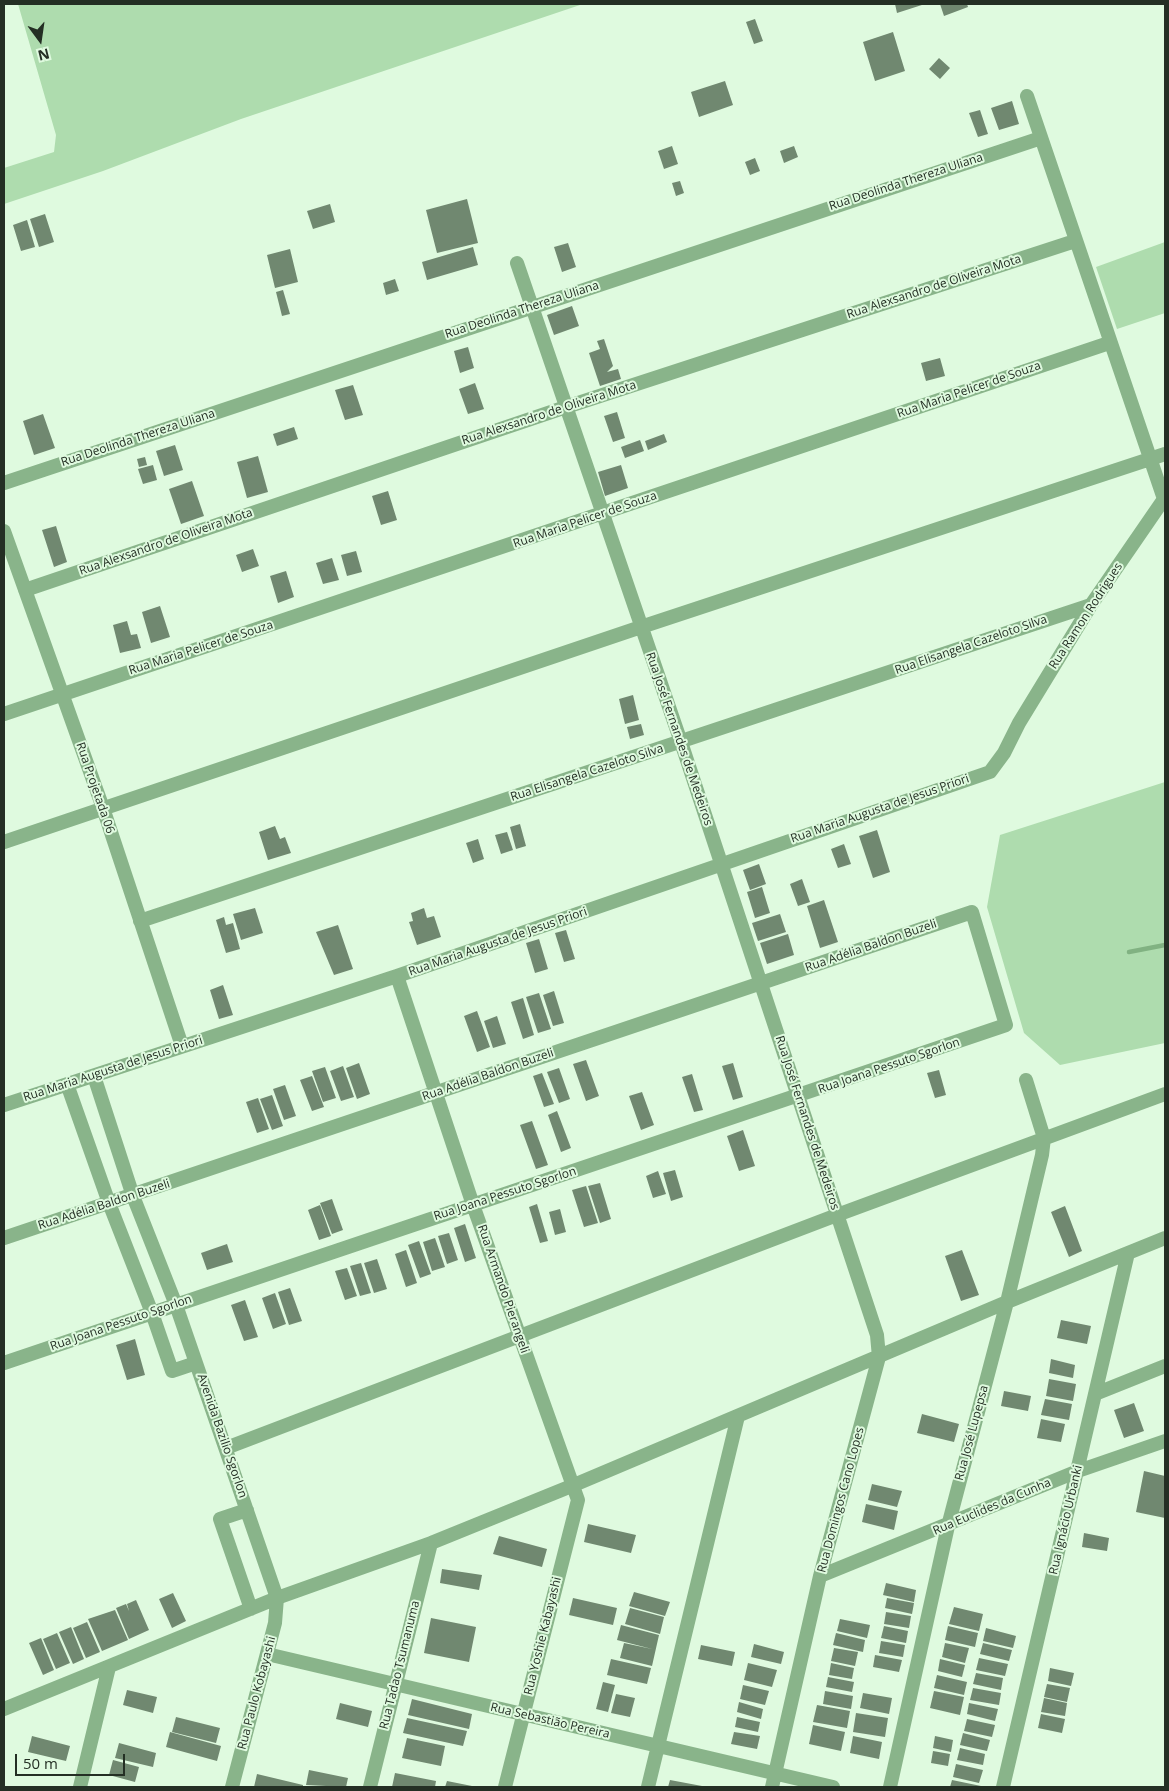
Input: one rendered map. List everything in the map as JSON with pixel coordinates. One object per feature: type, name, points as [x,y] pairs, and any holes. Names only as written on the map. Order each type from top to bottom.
[{"type":"street","points":[[1027,96],[1109,343],[1152,458]]},
{"type":"street","name":"Rua Deolinda Thereza Uliana","points":[[4,483],[1041,138]]},
{"type":"street","name":"Rua Alexsandro de Oliveira Mota","points":[[25,590],[566,407],[1076,241]]},
{"type":"street","name":"Rua José Fernandes de Medeiros","points":[[517,263],[681,742],[837,1216]]},
{"type":"street","name":"Rua Maria Pelicer de Souza","points":[[4,714],[602,515],[1109,343]]},
{"type":"street","points":[[4,842],[641,627],[1165,454]]},
{"type":"street","name":"Rua Ramon Rodrigues","points":[[990,772],[1004,753],[1019,723],[1091,605],[1164,499],[1152,458]]},
{"type":"street","name":"Rua Projetada 06","points":[[4,531],[102,808],[182,1046]]},
{"type":"street","name":"Rua Elisangela Cazeloto Silva","points":[[140,921],[1091,605]]},
{"type":"street","name":"Rua Maria Augusta de Jesus Priori","points":[[4,1105],[397,976],[990,772]]},
{"type":"street","name":"Rua Adélia Baldon Buzeli","points":[[4,1238],[972,912],[1006,1025]]},
{"type":"street","name":"Rua Armando Pierangeli","points":[[397,976],[473,1205],[574,1486]]},
{"type":"street","name":"Rua Joana Pessuto Sgorlon","points":[[4,1362],[798,1097],[1006,1025]]},
{"type":"street","name":"Avenida Bazilio Sgorlon","points":[[94,1076],[133,1196],[176,1305],[277,1598]]},
{"type":"street","name":"Rua José Lupepsa","points":[[890,1787],[948,1526],[1007,1302],[1042,1155],[1044,1138],[1026,1080]]},
{"type":"street","name":"Avenida Bazilio Sgorlon","points":[[68,1084],[109,1203],[152,1312],[172,1371],[196,1362]]},
{"type":"street","points":[[226,1448],[837,1216],[1165,1094]]},
{"type":"street","name":"Rua Domingos Cano Lopes","points":[[774,1780],[820,1576],[879,1357],[877,1335],[871,1312],[837,1216]]},
{"type":"street","points":[[4,1709],[277,1598],[431,1543],[574,1486],[1007,1302],[1165,1238]]},
{"type":"street","name":"Rua Ignácio Urbanki","points":[[1003,1787],[1128,1253]]},
{"type":"street","points":[[1095,1394],[1165,1366]]},
{"type":"street","points":[[648,1787],[738,1416]]},
{"type":"street","name":"Rua Euclides da Cunha","points":[[820,1576],[948,1526],[1078,1471],[1165,1441]]},
{"type":"street","name":"Rua Yoshie Kabayashi","points":[[506,1787],[522,1715],[578,1500],[574,1486]]},
{"type":"street","name":"Avenida Bazilio Sgorlon","points":[[247,1510],[220,1519],[251,1609]]},
{"type":"street","name":"Rua Tadao Tsumanuma","points":[[370,1787],[431,1543]]},
{"type":"street","name":"Rua Paulo Kobayashi","points":[[232,1787],[275,1623],[277,1598]]},
{"type":"street","name":"Rua Sebastião Pereira","points":[[267,1654],[658,1746],[774,1780],[833,1787]]},
{"type":"street","points":[[80,1787],[109,1667]]},
{"type":"green space","points":[[18,4],[583,4],[241,119],[103,171],[4,204],[4,168],[54,152],[56,135]]},
{"type":"green space","points":[[1165,242],[1165,313],[1117,329],[1096,267]]},
{"type":"green space","points":[[1165,782],[1165,1043],[1060,1065],[1024,1033],[987,907],[1000,835]]},
{"type":"building","points":[[895,4],[925,4],[897,13]]},
{"type":"building","points":[[940,4],[967,4],[968,7],[944,16]]},
{"type":"building","points":[[755,19],[763,41],[754,44],[746,22]]},
{"type":"building","points":[[893,32],[905,71],[875,81],[863,42]]},
{"type":"building","points":[[939,58],[950,68],[940,79],[929,69]]},
{"type":"building","points":[[725,81],[733,105],[699,117],[691,92]]},
{"type":"building","points":[[1012,101],[1019,124],[999,130],[991,108]]},
{"type":"building","points":[[980,110],[988,134],[978,137],[969,113]]},
{"type":"building","points":[[672,146],[678,164],[664,169],[658,151]]},
{"type":"building","points":[[794,146],[798,157],[784,163],[780,151]]},
{"type":"building","points":[[755,158],[760,171],[750,175],[745,162]]},
{"type":"building","points":[[680,181],[684,193],[676,196],[672,183]]},
{"type":"building","points":[[467,199],[478,243],[437,253],[426,210]]},
{"type":"building","points":[[330,204],[335,222],[313,229],[307,211]]},
{"type":"building","points":[[45,214],[54,242],[39,247],[30,219]]},
{"type":"building","points":[[27,220],[35,247],[21,251],[13,225]]},
{"type":"building","points":[[568,243],[576,267],[562,272],[554,247]]},
{"type":"building","points":[[473,247],[478,265],[427,280],[422,262]]},
{"type":"building","points":[[290,249],[298,282],[275,288],[267,255]]},
{"type":"building","points":[[395,279],[399,291],[386,295],[383,283]]},
{"type":"building","points":[[283,290],[290,314],[282,316],[276,292]]},
{"type":"building","points":[[572,306],[579,326],[554,335],[547,315]]},
{"type":"building","points":[[604,339],[613,366],[607,372],[618,369],[621,379],[600,386],[589,353],[600,349],[597,341]]},
{"type":"building","points":[[468,347],[474,368],[460,373],[454,351]]},
{"type":"building","points":[[940,358],[945,376],[926,381],[921,363]]},
{"type":"building","points":[[475,383],[484,409],[468,414],[459,389]]},
{"type":"building","points":[[353,385],[363,415],[345,420],[335,390]]},
{"type":"building","points":[[617,412],[625,438],[613,442],[604,416]]},
{"type":"building","points":[[43,414],[55,448],[34,455],[23,421]]},
{"type":"building","points":[[294,427],[298,439],[277,446],[273,434]]},
{"type":"building","points":[[664,434],[667,442],[648,450],[645,441]]},
{"type":"building","points":[[640,440],[644,451],[625,458],[621,447]]},
{"type":"building","points":[[175,445],[183,470],[164,476],[156,451]]},
{"type":"building","points":[[258,456],[268,492],[247,498],[237,462]]},
{"type":"building","points":[[145,457],[147,465],[139,467],[137,459]]},
{"type":"building","points":[[153,465],[157,480],[143,484],[138,469]]},
{"type":"building","points":[[621,465],[628,488],[605,496],[598,472]]},
{"type":"building","points":[[192,481],[204,516],[181,524],[169,489]]},
{"type":"building","points":[[388,491],[397,520],[381,525],[372,496]]},
{"type":"building","points":[[56,526],[67,562],[54,567],[42,530]]},
{"type":"building","points":[[253,549],[259,566],[242,572],[236,555]]},
{"type":"building","points":[[356,551],[362,572],[347,576],[341,555]]},
{"type":"building","points":[[332,558],[339,580],[323,584],[316,563]]},
{"type":"building","points":[[286,571],[294,597],[278,603],[270,576]]},
{"type":"building","points":[[160,606],[170,637],[151,643],[142,612]]},
{"type":"building","points":[[127,621],[131,635],[137,634],[141,648],[120,653],[113,625]]},
{"type":"building","points":[[633,695],[639,720],[625,724],[619,699]]},
{"type":"building","points":[[641,724],[644,735],[630,739],[627,727]]},
{"type":"building","points":[[520,824],[526,846],[516,849],[510,827]]},
{"type":"building","points":[[275,826],[280,839],[285,837],[291,853],[268,860],[259,832]]},
{"type":"building","points":[[877,830],[890,872],[873,878],[859,836]]},
{"type":"building","points":[[507,832],[513,850],[501,854],[495,835]]},
{"type":"building","points":[[478,839],[484,859],[473,863],[466,843]]},
{"type":"building","points":[[844,844],[851,864],[838,868],[831,849]]},
{"type":"building","points":[[759,864],[766,884],[750,890],[743,870]]},
{"type":"building","points":[[802,879],[810,902],[798,906],[790,884]]},
{"type":"building","points":[[762,887],[770,913],[755,918],[747,892]]},
{"type":"building","points":[[824,900],[838,942],[820,948],[807,906]]},
{"type":"building","points":[[255,908],[263,933],[241,940],[233,914]]},
{"type":"building","points":[[424,908],[427,918],[434,916],[441,937],[417,945],[409,922],[413,921],[411,913]]},
{"type":"building","points":[[780,914],[786,932],[758,941],[752,923]]},
{"type":"building","points":[[224,917],[226,925],[233,923],[240,949],[226,953],[216,920]]},
{"type":"building","points":[[338,925],[353,969],[334,975],[316,932]]},
{"type":"building","points":[[566,930],[575,959],[564,962],[555,933]]},
{"type":"building","points":[[788,934],[794,955],[767,964],[760,943]]},
{"type":"building","points":[[539,939],[548,969],[535,973],[526,943]]},
{"type":"building","points":[[223,985],[233,1015],[219,1019],[210,990]]},
{"type":"building","points":[[554,991],[564,1023],[553,1026],[543,995]]},
{"type":"building","points":[[539,993],[551,1029],[538,1033],[526,997]]},
{"type":"building","points":[[523,998],[534,1035],[523,1039],[511,1002]]},
{"type":"building","points":[[477,1011],[490,1047],[477,1052],[464,1016]]},
{"type":"building","points":[[497,1016],[506,1044],[493,1048],[484,1021]]},
{"type":"building","points":[[586,1060],[599,1096],[586,1101],[573,1064]]},
{"type":"building","points":[[359,1063],[370,1094],[357,1099],[346,1068]]},
{"type":"building","points":[[733,1063],[743,1097],[733,1100],[722,1066]]},
{"type":"building","points":[[343,1066],[354,1097],[341,1101],[330,1071]]},
{"type":"building","points":[[325,1067],[336,1098],[323,1102],[312,1071]]},
{"type":"building","points":[[559,1068],[570,1099],[559,1103],[547,1072]]},
{"type":"building","points":[[939,1070],[946,1095],[935,1098],[927,1073]]},
{"type":"building","points":[[542,1073],[554,1104],[544,1107],[533,1076]]},
{"type":"building","points":[[692,1074],[703,1110],[694,1112],[682,1077]]},
{"type":"building","points":[[312,1076],[324,1107],[312,1111],[300,1080]]},
{"type":"building","points":[[285,1085],[296,1116],[284,1120],[273,1089]]},
{"type":"building","points":[[642,1092],[654,1125],[641,1130],[629,1096]]},
{"type":"building","points":[[272,1095],[283,1126],[272,1130],[260,1099]]},
{"type":"building","points":[[258,1098],[269,1129],[257,1133],[246,1102]]},
{"type":"building","points":[[557,1111],[571,1148],[561,1152],[548,1115]]},
{"type":"building","points":[[532,1121],[548,1165],[536,1169],[520,1125]]},
{"type":"building","points":[[743,1130],[755,1166],[739,1171],[727,1136]]},
{"type":"building","points":[[675,1170],[683,1197],[671,1201],[663,1173]]},
{"type":"building","points":[[658,1171],[666,1194],[653,1198],[646,1176]]},
{"type":"building","points":[[600,1183],[611,1219],[600,1223],[588,1186]]},
{"type":"building","points":[[586,1186],[598,1223],[584,1227],[572,1190]]},
{"type":"building","points":[[332,1199],[343,1230],[332,1234],[320,1203]]},
{"type":"building","points":[[537,1204],[548,1241],[540,1243],[529,1207]]},
{"type":"building","points":[[320,1205],[331,1236],[319,1240],[308,1210]]},
{"type":"building","points":[[1065,1206],[1082,1251],[1069,1257],[1051,1212]]},
{"type":"building","points":[[560,1209],[566,1232],[555,1235],[549,1212]]},
{"type":"building","points":[[465,1224],[476,1258],[465,1262],[454,1228]]},
{"type":"building","points":[[449,1233],[458,1260],[447,1264],[438,1236]]},
{"type":"building","points":[[435,1238],[445,1267],[432,1271],[423,1242]]},
{"type":"building","points":[[419,1241],[431,1274],[420,1278],[408,1245]]},
{"type":"building","points":[[227,1244],[233,1262],[207,1270],[201,1253]]},
{"type":"building","points":[[406,1250],[417,1283],[406,1287],[395,1254]]},
{"type":"building","points":[[962,1250],[979,1295],[961,1301],[945,1256]]},
{"type":"building","points":[[377,1259],[387,1289],[374,1293],[364,1263]]},
{"type":"building","points":[[361,1263],[371,1293],[360,1296],[350,1266]]},
{"type":"building","points":[[347,1268],[357,1296],[345,1300],[335,1271]]},
{"type":"building","points":[[290,1288],[302,1321],[289,1325],[278,1292]]},
{"type":"building","points":[[275,1293],[286,1324],[273,1329],[262,1298]]},
{"type":"building","points":[[245,1300],[258,1337],[244,1341],[231,1305]]},
{"type":"building","points":[[1061,1320],[1091,1326],[1087,1344],[1057,1338]]},
{"type":"building","points":[[135,1339],[145,1375],[127,1380],[116,1345]]},
{"type":"building","points":[[1051,1359],[1075,1365],[1073,1378],[1049,1373]]},
{"type":"building","points":[[1049,1379],[1076,1384],[1073,1401],[1046,1396]]},
{"type":"building","points":[[1004,1391],[1031,1396],[1028,1411],[1001,1406]]},
{"type":"building","points":[[1045,1399],[1072,1404],[1069,1420],[1041,1415]]},
{"type":"building","points":[[1134,1403],[1144,1431],[1124,1438],[1114,1410]]},
{"type":"building","points":[[922,1414],[959,1424],[954,1442],[917,1433]]},
{"type":"building","points":[[1041,1419],[1065,1424],[1061,1442],[1037,1438]]},
{"type":"building","points":[[1144,1471],[1165,1476],[1165,1518],[1136,1512]]},
{"type":"building","points":[[872,1484],[902,1491],[897,1507],[868,1500]]},
{"type":"building","points":[[866,1504],[898,1511],[894,1530],[862,1522]]},
{"type":"building","points":[[588,1524],[636,1535],[631,1553],[584,1542]]},
{"type":"building","points":[[1084,1533],[1109,1538],[1107,1551],[1082,1547]]},
{"type":"building","points":[[499,1536],[547,1549],[542,1567],[493,1554]]},
{"type":"building","points":[[442,1569],[482,1575],[479,1590],[440,1583]]},
{"type":"building","points":[[886,1583],[916,1590],[914,1602],[883,1595]]},
{"type":"building","points":[[634,1592],[670,1602],[665,1616],[629,1606]]},
{"type":"building","points":[[173,1593],[186,1621],[172,1628],[159,1599]]},
{"type":"building","points":[[573,1598],[617,1608],[613,1625],[569,1615]]},
{"type":"building","points":[[887,1598],[914,1603],[912,1614],[885,1608]]},
{"type":"building","points":[[136,1600],[149,1630],[129,1639],[116,1608],[126,1604],[129,1611],[127,1604]]},
{"type":"building","points":[[954,1607],[983,1614],[979,1631],[949,1624]]},
{"type":"building","points":[[630,1608],[664,1617],[660,1634],[625,1624]]},
{"type":"building","points":[[115,1610],[128,1640],[102,1651],[88,1619]]},
{"type":"building","points":[[886,1612],[911,1616],[909,1628],[884,1624]]},
{"type":"building","points":[[431,1618],[476,1627],[469,1662],[424,1653]]},
{"type":"building","points":[[840,1619],[870,1625],[867,1638],[837,1631]]},
{"type":"building","points":[[87,1622],[100,1652],[86,1658],[73,1628]]},
{"type":"building","points":[[621,1625],[659,1635],[652,1666],[620,1658],[624,1643],[652,1649],[617,1640]]},
{"type":"building","points":[[884,1626],[908,1631],[906,1643],[881,1638]]},
{"type":"building","points":[[948,1626],[978,1633],[975,1647],[945,1640]]},
{"type":"building","points":[[71,1627],[84,1659],[73,1664],[59,1632]]},
{"type":"building","points":[[986,1628],[1016,1636],[1013,1648],[983,1641]]},
{"type":"building","points":[[57,1633],[70,1663],[56,1669],[43,1639]]},
{"type":"building","points":[[836,1633],[865,1640],[863,1652],[833,1645]]},
{"type":"building","points":[[41,1638],[54,1670],[43,1675],[29,1643]]},
{"type":"building","points":[[881,1641],[905,1645],[903,1657],[879,1653]]},
{"type":"building","points":[[945,1643],[969,1648],[965,1663],[942,1657]]},
{"type":"building","points":[[983,1643],[1012,1650],[1009,1661],[980,1654]]},
{"type":"building","points":[[754,1644],[784,1652],[781,1664],[751,1657]]},
{"type":"building","points":[[701,1645],[735,1652],[732,1666],[698,1659]]},
{"type":"building","points":[[834,1648],[858,1652],[855,1666],[831,1661]]},
{"type":"building","points":[[875,1655],[902,1660],[899,1672],[873,1667]]},
{"type":"building","points":[[979,1658],[1008,1664],[1005,1676],[976,1670]]},
{"type":"building","points":[[611,1659],[651,1668],[647,1684],[607,1675]]},
{"type":"building","points":[[940,1659],[965,1665],[962,1677],[938,1671]]},
{"type":"building","points":[[748,1663],[777,1670],[772,1687],[744,1680]]},
{"type":"building","points":[[831,1663],[854,1668],[852,1679],[829,1675]]},
{"type":"building","points":[[1050,1668],[1074,1673],[1071,1686],[1048,1681]]},
{"type":"building","points":[[976,1673],[1003,1678],[1001,1690],[973,1684]]},
{"type":"building","points":[[937,1675],[967,1682],[964,1695],[934,1688]]},
{"type":"building","points":[[828,1677],[854,1682],[852,1692],[826,1687]]},
{"type":"building","points":[[603,1682],[615,1685],[608,1712],[596,1709]]},
{"type":"building","points":[[1047,1684],[1070,1688],[1067,1702],[1044,1697]]},
{"type":"building","points":[[743,1685],[769,1691],[765,1705],[740,1699]]},
{"type":"building","points":[[973,1688],[1001,1693],[999,1705],[970,1700]]},
{"type":"building","points":[[127,1690],[157,1697],[153,1713],[123,1705]]},
{"type":"building","points":[[825,1691],[853,1696],[851,1709],[823,1704]]},
{"type":"building","points":[[934,1691],[964,1697],[960,1715],[930,1708]]},
{"type":"building","points":[[863,1693],[892,1698],[889,1714],[860,1708]]},
{"type":"building","points":[[616,1694],[635,1698],[630,1717],[611,1713]]},
{"type":"building","points":[[1044,1698],[1067,1703],[1065,1716],[1041,1712]]},
{"type":"building","points":[[412,1699],[472,1714],[469,1729],[408,1715]]},
{"type":"building","points":[[739,1702],[763,1709],[761,1719],[737,1712]]},
{"type":"building","points":[[340,1703],[372,1711],[368,1727],[336,1719]]},
{"type":"building","points":[[969,1703],[998,1709],[995,1721],[967,1714]]},
{"type":"building","points":[[817,1705],[850,1711],[847,1728],[813,1722]]},
{"type":"building","points":[[856,1713],[888,1718],[885,1737],[853,1732]]},
{"type":"building","points":[[1041,1714],[1065,1719],[1062,1733],[1038,1728]]},
{"type":"building","points":[[176,1717],[220,1728],[216,1743],[172,1732]]},
{"type":"building","points":[[737,1717],[760,1722],[758,1732],[735,1727]]},
{"type":"building","points":[[407,1718],[467,1731],[463,1746],[403,1733]]},
{"type":"building","points":[[967,1719],[995,1725],[992,1737],[964,1731]]},
{"type":"building","points":[[813,1725],[845,1732],[841,1751],[809,1744]]},
{"type":"building","points":[[170,1732],[221,1746],[217,1761],[166,1747]]},
{"type":"building","points":[[734,1732],[760,1736],[757,1749],[731,1744]]},
{"type":"building","points":[[963,1733],[990,1740],[987,1751],[960,1745]]},
{"type":"building","points":[[32,1736],[70,1746],[66,1761],[28,1752]]},
{"type":"building","points":[[853,1736],[882,1742],[879,1759],[850,1753]]},
{"type":"building","points":[[935,1736],[953,1740],[951,1752],[933,1748]]},
{"type":"building","points":[[407,1738],[445,1746],[441,1766],[402,1758]]},
{"type":"building","points":[[119,1743],[156,1753],[153,1767],[115,1758]]},
{"type":"building","points":[[960,1748],[985,1754],[983,1765],[957,1760]]},
{"type":"building","points":[[933,1751],[950,1754],[948,1766],[931,1763]]},
{"type":"building","points":[[113,1760],[139,1767],[135,1782],[109,1775]]},
{"type":"building","points":[[956,1764],[983,1770],[979,1783],[953,1777]]},
{"type":"building","points":[[309,1770],[348,1778],[346,1787],[306,1785]]},
{"type":"building","points":[[395,1773],[436,1781],[435,1787],[392,1787]]},
{"type":"building","points":[[257,1774],[303,1785],[303,1787],[254,1787]]},
{"type":"building","points":[[670,1780],[702,1786],[702,1787],[668,1787]]},
{"type":"building","points":[[952,1780],[981,1786],[981,1787],[950,1787]]},
{"type":"building","points":[[447,1781],[472,1786],[472,1787],[445,1787]]},
{"type":"waterway","points":[[1129,952],[1165,945]]}]
